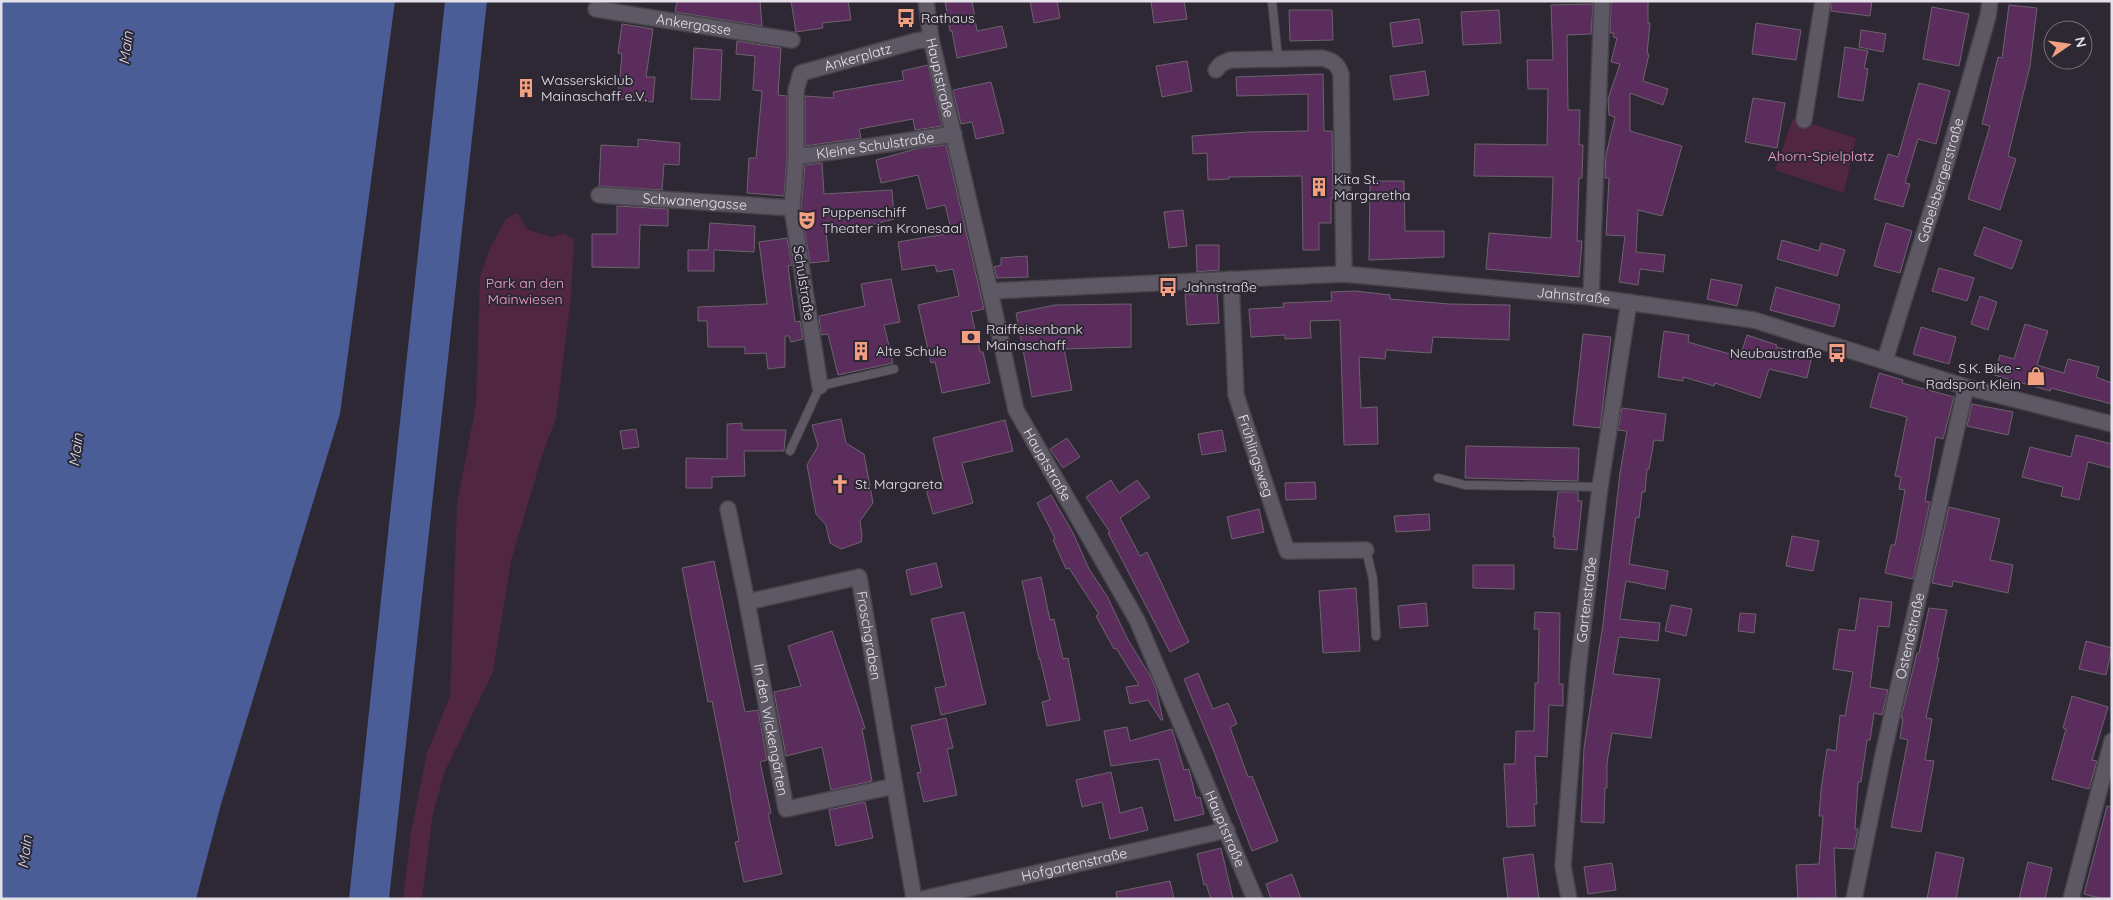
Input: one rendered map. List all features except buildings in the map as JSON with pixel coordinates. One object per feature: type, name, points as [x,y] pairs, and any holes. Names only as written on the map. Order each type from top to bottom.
[{"type":"street","name":"Hauptstraße","points":[[926,1],[931,39],[1016,410],[1137,620],[1255,899]]},
{"type":"street","points":[[1591,297],[1602,1]]},
{"type":"street","points":[[1804,120],[1823,1]]},
{"type":"street","name":"Gabelsbergerstraße","points":[[1885,360],[1946,164],[1988,16],[1990,1]]},
{"type":"street","name":"Ankergasse","points":[[596,9],[792,40]]},
{"type":"street","name":"Ankerplatz","points":[[796,90],[802,73],[916,41],[931,39]]},
{"type":"street","points":[[1216,70],[1221,64],[1230,60],[1322,58],[1334,62],[1338,66],[1340,74],[1344,274]]},
{"type":"street","name":"Schulstraße","points":[[796,90],[796,157],[792,208],[820,386]]},
{"type":"street","name":"Kleine Schulstraße","points":[[796,157],[954,134]]},
{"type":"street","name":"Schwanengasse","points":[[599,195],[792,208]]},
{"type":"street","name":"Jahnstraße","points":[[990,291],[1344,274],[1591,297],[1754,320],[1966,387],[2112,424]]},
{"type":"street","name":"Frühlingsweg","points":[[1231,279],[1236,395],[1287,551],[1366,550]]},
{"type":"street","name":"Gartenstraße","points":[[1569,899],[1563,866],[1578,669],[1600,487],[1629,302]]},
{"type":"street","name":"Ostendstraße","points":[[1855,892],[1883,755],[1966,387]]},
{"type":"street","points":[[728,509],[747,602]]},
{"type":"street","name":"Froschgraben","points":[[747,602],[859,577],[914,899]]},
{"type":"street","name":"In den Wickengärten","points":[[747,602],[786,808],[895,786]]},
{"type":"street","points":[[2071,899],[2112,741]]},
{"type":"street","name":"Hofgartenstraße","points":[[922,899],[1227,830]]},
{"type":"lane","points":[[1272,1],[1278,59]]},
{"type":"lane","points":[[790,451],[820,386],[894,369]]},
{"type":"lane","points":[[1438,478],[1465,485],[1600,487]]},
{"type":"lane","points":[[1366,550],[1373,579],[1376,636]]},
{"type":"green space","name":"Ahorn-Spielplatz","points":[[1793,118],[1856,138],[1844,193],[1775,170]]},
{"type":"green space","name":"Park an den Mainwiesen","points":[[517,213],[528,230],[553,237],[564,233],[574,240],[571,297],[556,418],[543,453],[511,561],[493,672],[445,771],[433,813],[422,899],[403,899],[411,833],[427,753],[450,696],[457,503],[476,405],[480,276],[491,246],[506,219]]},
{"type":"water","name":"Main","points":[[1,1],[395,1],[340,414],[221,804],[196,899],[1,899]]},
{"type":"water","points":[[445,1],[487,1],[389,899],[349,899]]},
{"type":"place","name":"Rathaus","points":[[906,18]]},
{"type":"place","name":"Wasserskiclub Mainaschaff e.V.","points":[[526,88]]},
{"type":"place","name":"Kita St. Margaretha","points":[[1319,187]]},
{"type":"place","name":"Puppenschiff Theater im Kronesaal","points":[[807,220]]},
{"type":"place","name":"Jahnstraße","points":[[1168,287]]},
{"type":"place","name":"Raiffeisenbank Mainaschaff","points":[[971,337]]},
{"type":"place","name":"Alte Schule","points":[[861,351]]},
{"type":"place","name":"Neubaustraße","points":[[1837,353]]},
{"type":"place","name":"S.K. Bike - Radsport Klein","points":[[2036,376]]},
{"type":"place","name":"St. Margareta","points":[[840,484]]}]
